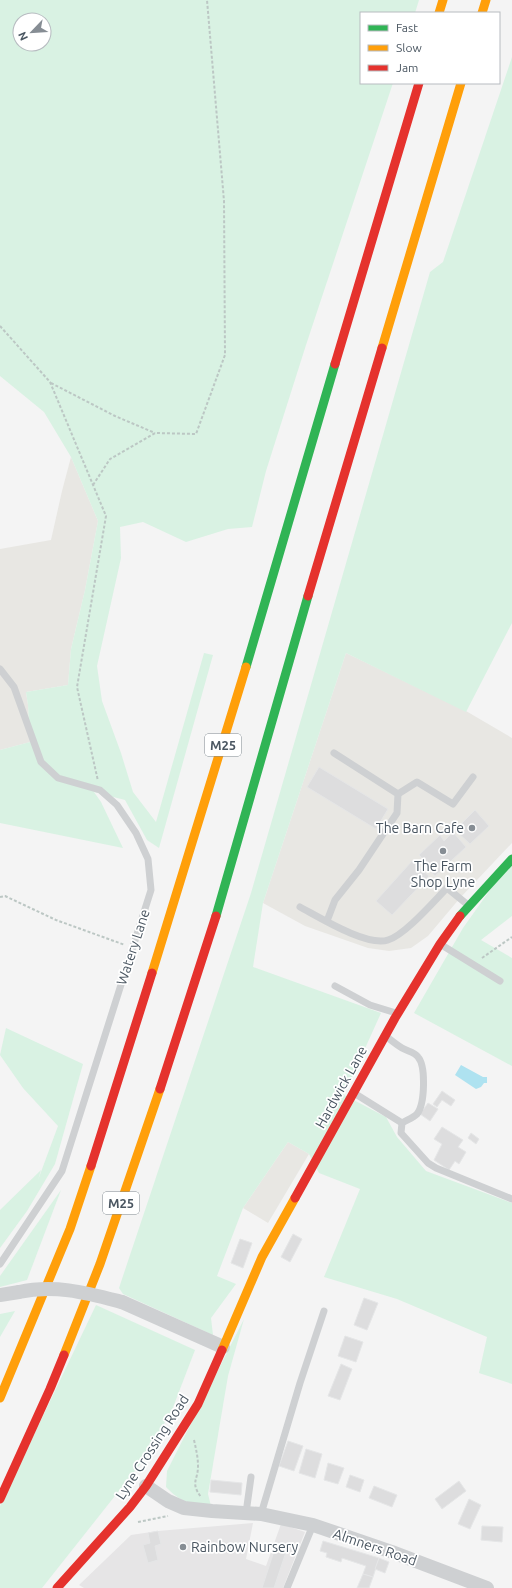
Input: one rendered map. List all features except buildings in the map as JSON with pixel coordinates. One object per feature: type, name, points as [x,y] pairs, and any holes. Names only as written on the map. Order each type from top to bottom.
[{"type":"main road","points":[[439,12],[443,0]]},
{"type":"main road","points":[[482,12],[486,0]]},
{"type":"main road","name":"M25","points":[[0,1398],[70,1228],[113,1098],[252,649],[419,84]]},
{"type":"main road","name":"M25","points":[[0,1499],[50,1389],[100,1264],[152,1114],[222,899],[291,653],[461,84]]},
{"type":"main road","name":"Hardwick Lane","points":[[223,1347],[262,1257],[398,1014],[440,944],[468,906],[512,859]]},
{"type":"main road","name":"Lyne Crossing Road","points":[[58,1588],[117,1522],[146,1486],[198,1404],[223,1347]]},
{"type":"street","points":[[0,1295],[35,1289],[67,1289],[122,1302],[223,1347]]},
{"type":"street","name":"Almners Road","points":[[146,1486],[184,1508],[261,1514],[313,1525],[392,1552],[487,1588]]},
{"type":"lane","name":"Watery Lane","points":[[0,669],[14,687],[41,762],[58,778],[100,790],[117,805],[136,833],[148,859],[151,890],[62,1170],[0,1264]]},
{"type":"lane","points":[[334,753],[398,794]]},
{"type":"lane","points":[[398,794],[417,782],[453,804],[473,778]]},
{"type":"lane","points":[[327,921],[336,900],[359,870],[397,814],[398,794]]},
{"type":"lane","points":[[300,907],[351,934],[376,941],[388,941],[403,931],[447,888],[468,906]]},
{"type":"lane","points":[[440,944],[500,980]]},
{"type":"lane","points":[[336,986],[370,1005],[398,1014]]},
{"type":"lane","points":[[385,1036],[402,1048],[418,1056],[422,1064],[424,1090],[422,1104],[418,1113],[413,1118],[402,1123]]},
{"type":"lane","points":[[353,1093],[402,1123]]},
{"type":"lane","points":[[402,1123],[401,1133],[428,1163],[512,1199]]},
{"type":"lane","points":[[261,1514],[300,1384],[324,1311]]},
{"type":"lane","points":[[246,1513],[251,1477]]},
{"type":"lane","points":[[287,1588],[313,1525]]},
{"type":"path","points":[[50,382],[115,416],[155,433],[196,434],[225,355],[224,201],[207,0]]},
{"type":"path","points":[[0,326],[50,382],[106,516],[77,687],[100,790]]},
{"type":"path","points":[[93,485],[110,459],[155,433]]},
{"type":"path","points":[[0,897],[5,896],[56,920],[133,947]]},
{"type":"path","points":[[474,965],[512,937]]},
{"type":"path","points":[[193,1436],[198,1468],[195,1480],[195,1489],[202,1499],[211,1506],[212,1511]]},
{"type":"path","points":[[136,1522],[182,1513],[184,1508]]},
{"type":"shaded area","points":[[71,457],[98,521],[85,590],[71,649],[68,685],[26,692],[30,742],[0,750],[0,549],[51,540]]},
{"type":"shaded area","points":[[346,653],[466,711],[512,738],[512,843],[460,898],[428,936],[411,948],[389,951],[368,948],[305,926],[263,903]]},
{"type":"shaded area","points":[[288,1142],[309,1154],[268,1223],[243,1208]]},
{"type":"shaded area","name":"Rainbow Nursery","points":[[253,1523],[246,1559],[266,1566],[281,1524],[305,1532],[283,1588],[84,1588],[79,1585],[131,1535],[158,1531]]},
{"type":"green space","points":[[0,0],[419,0],[415,12],[360,12],[360,84],[393,84],[306,345],[266,471],[252,527],[228,529],[186,542],[143,522],[120,527],[121,558],[97,666],[102,701],[121,753],[133,792],[156,822],[204,653],[213,655],[159,848],[147,840],[125,800],[94,792],[101,802],[123,848],[0,823],[0,750],[30,742],[26,692],[68,685],[71,649],[85,590],[98,521],[71,457],[44,412],[0,376]]},
{"type":"green space","points":[[512,57],[512,623],[466,712],[346,653],[263,903],[253,967],[381,1013],[344,1095],[386,1117],[397,1137],[426,1171],[512,1203],[512,1384],[479,1373],[487,1337],[397,1299],[324,1277],[360,1189],[319,1173],[309,1154],[288,1142],[243,1208],[217,1276],[236,1284],[211,1318],[213,1335],[123,1294],[119,1288],[251,893],[430,272],[443,262]]},
{"type":"green space","points":[[512,859],[512,916],[481,940],[512,958],[512,1066],[414,1013],[463,928]]},
{"type":"green space","points":[[6,1028],[83,1064],[55,1164],[27,1211],[0,1248],[0,1210],[41,1170],[38,1180],[58,1126],[23,1088],[0,1055]]},
{"type":"green space","points":[[61,1190],[27,1280],[0,1287],[0,1276]]},
{"type":"green space","points":[[96,1305],[195,1350],[172,1410],[141,1463],[42,1588],[0,1588],[0,1506]]},
{"type":"green space","points":[[15,1311],[0,1337],[0,1314]]},
{"type":"green space","points":[[244,1319],[228,1376],[208,1494],[211,1506],[186,1501],[176,1496],[166,1487],[167,1471]]},
{"type":"water","points":[[461,1065],[483,1077],[487,1077],[487,1083],[484,1083],[481,1087],[476,1089],[455,1075]]},
{"type":"traffic: fast","points":[[246,667],[335,364]]},
{"type":"traffic: fast","points":[[216,916],[308,596]]},
{"type":"traffic: fast","points":[[460,916],[512,859]]},
{"type":"traffic: slow","points":[[439,12],[443,0]]},
{"type":"traffic: slow","points":[[482,12],[486,0]]},
{"type":"traffic: slow","points":[[382,348],[461,84]]},
{"type":"traffic: slow","points":[[152,973],[246,667]]},
{"type":"traffic: slow","points":[[64,1355],[100,1264],[160,1089]]},
{"type":"traffic: slow","points":[[0,1398],[70,1229],[91,1166]]},
{"type":"traffic: slow","points":[[222,1350],[262,1257],[295,1198]]},
{"type":"traffic: jam","points":[[335,364],[419,84]]},
{"type":"traffic: jam","points":[[308,596],[382,348]]},
{"type":"traffic: jam","points":[[160,1089],[216,916]]},
{"type":"traffic: jam","points":[[295,1198],[395,1018],[440,944],[460,916]]},
{"type":"traffic: jam","points":[[91,1166],[152,973]]},
{"type":"traffic: jam","points":[[57,1588],[130,1507],[146,1486],[198,1404],[222,1350]]},
{"type":"traffic: jam","points":[[0,1499],[64,1355]]},
{"type":"place","name":"The Barn Cafe","points":[[472,828]]},
{"type":"place","name":"The Farm Shop Lyne","points":[[443,851]]},
{"type":"place","name":"Rainbow Nursery","points":[[183,1547]]}]
